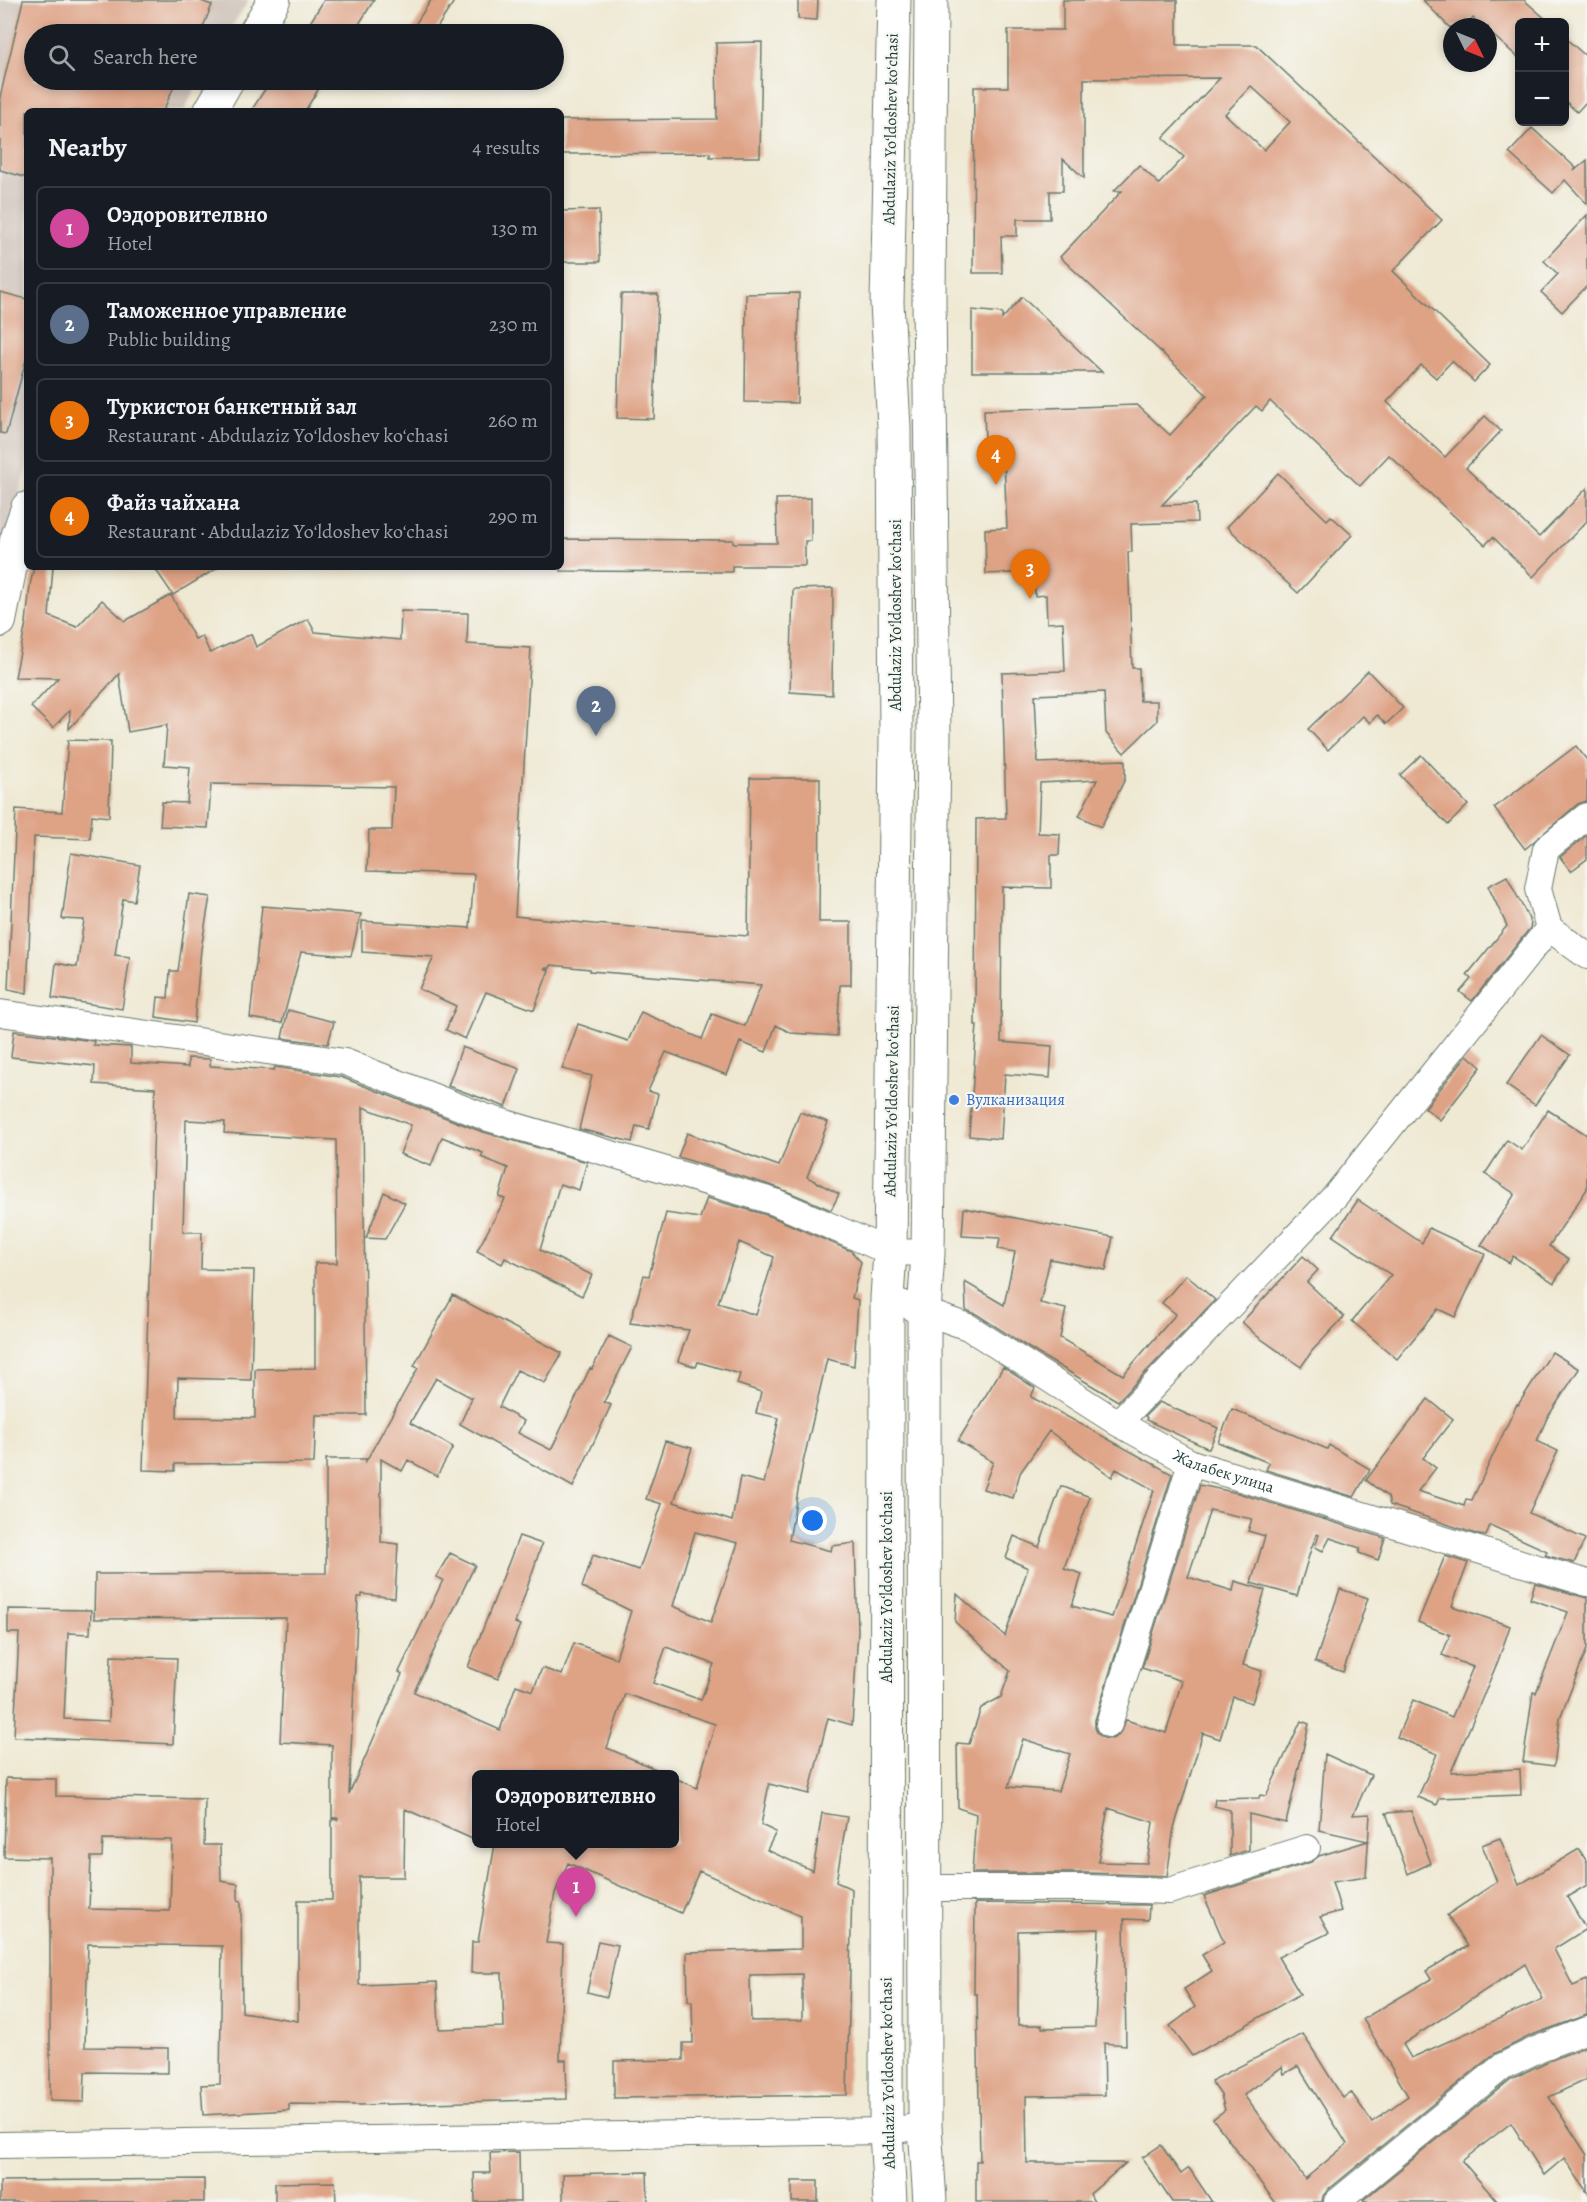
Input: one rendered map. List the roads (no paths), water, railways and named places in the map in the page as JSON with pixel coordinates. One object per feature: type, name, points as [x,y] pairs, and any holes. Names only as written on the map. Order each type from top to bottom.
[{"type":"main road","name":"Abdulaziz Yoʻldoshev koʻchasi","points":[[890,2202],[886,2132],[887,1298],[890,1252],[896,736],[894,427],[887,303],[894,0]]},
{"type":"main road","points":[[930,2202],[925,2126],[924,1312],[928,1253],[934,736],[929,301],[931,0]]},
{"type":"street","points":[[260,24],[274,0]]},
{"type":"street","points":[[212,108],[222,90]]},
{"type":"street","points":[[0,621],[16,540],[24,517]]},
{"type":"street","points":[[1587,816],[1546,849],[1538,889],[1549,928],[1587,956]]},
{"type":"street","points":[[1118,1423],[1336,1195],[1549,928]]},
{"type":"street","points":[[0,1012],[345,1062],[485,1117],[775,1202],[890,1252],[928,1253]]},
{"type":"street","name":"Жалабек улица","points":[[887,1298],[968,1327],[1118,1423],[1191,1463],[1587,1583]]},
{"type":"street","points":[[1109,1724],[1191,1463]]},
{"type":"street","points":[[925,1888],[1087,1888],[1169,1891],[1307,1848]]},
{"type":"street","points":[[1337,2202],[1503,2066],[1538,2049],[1587,2030]]},
{"type":"street","points":[[0,2145],[886,2132],[925,2126]]},
{"type":"place","name":"Файз чайхана","points":[[996,485]]},
{"type":"place","name":"Туркистон банкетный зал","points":[[1030,599]]},
{"type":"place","name":"Таможенное управление","points":[[596,736]]},
{"type":"place","name":"Вулканизация","points":[[954,1100]]},
{"type":"place","name":"Оэдоровителвно","points":[[576,1917]]}]
